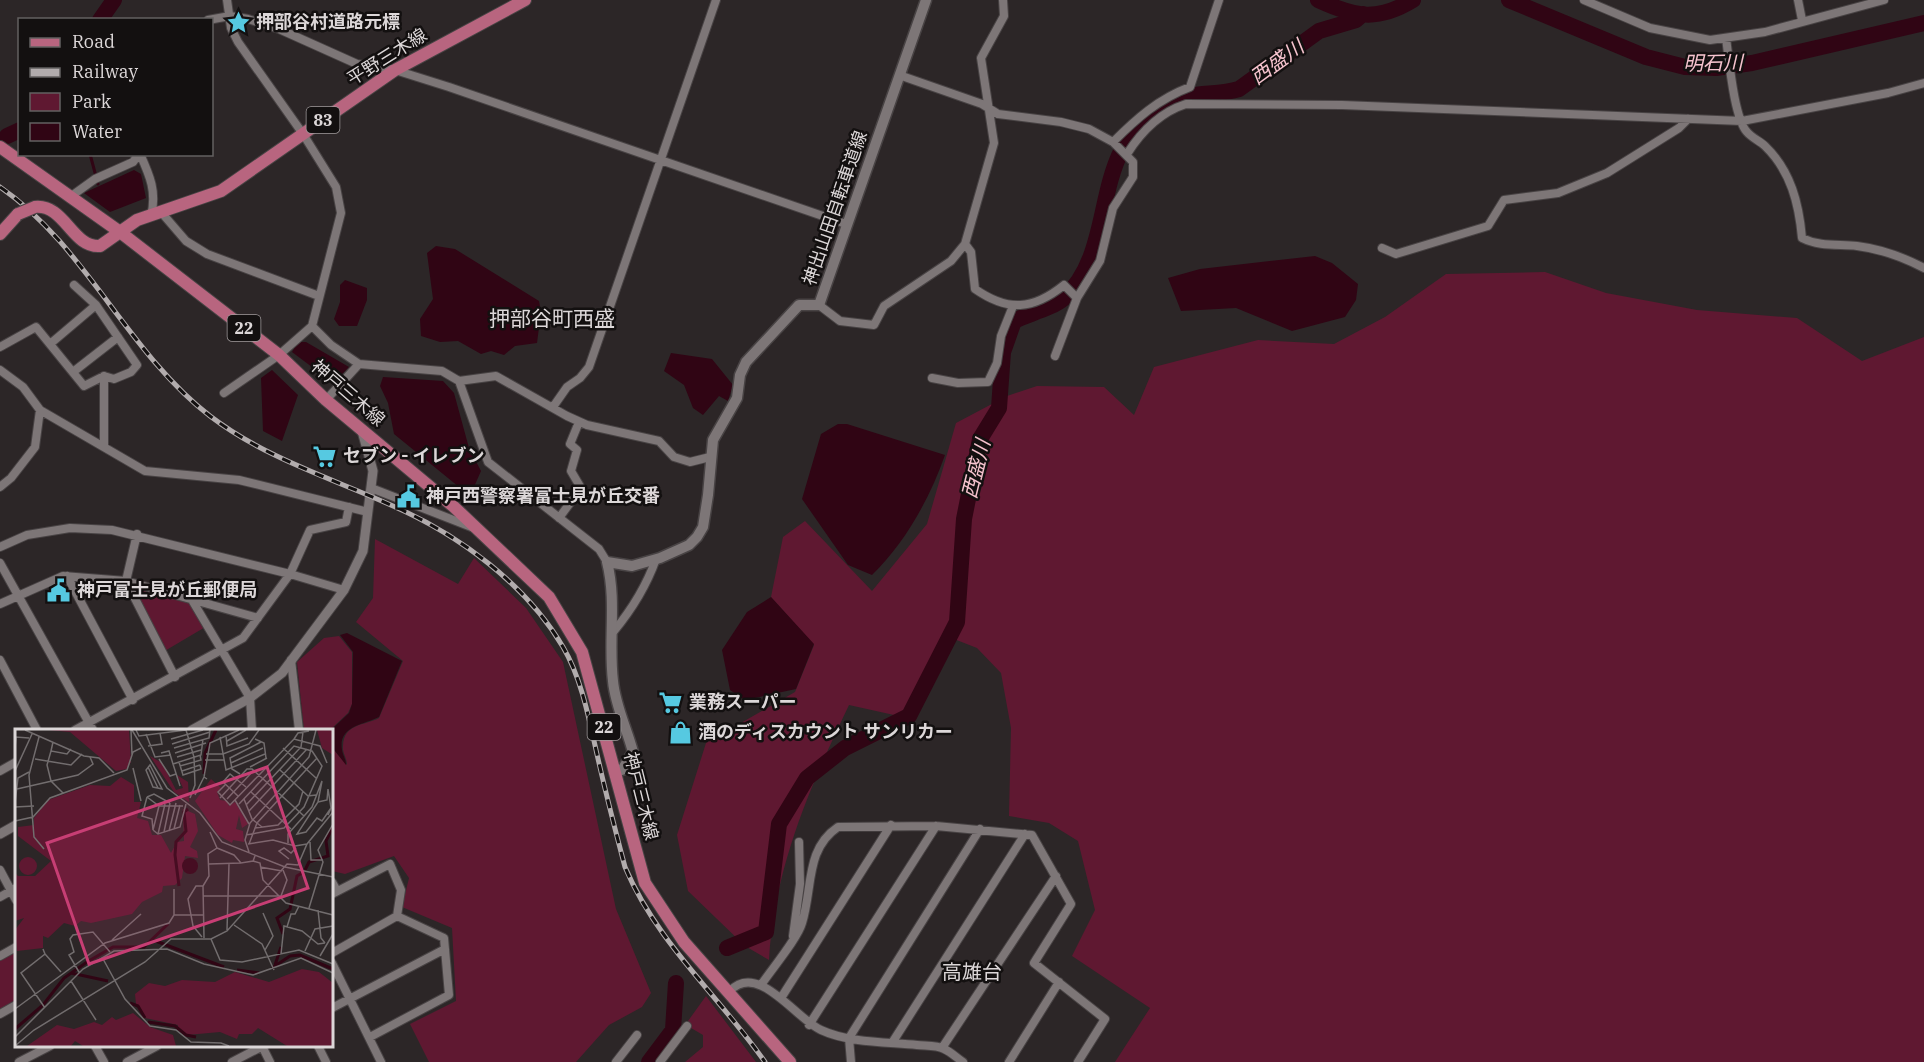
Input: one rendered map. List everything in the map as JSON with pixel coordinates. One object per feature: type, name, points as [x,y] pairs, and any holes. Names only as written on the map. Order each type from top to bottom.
[{"type":"main road","name":"平野三木線","points":[[0,234],[18,214],[35,207],[51,210],[57,214],[81,239],[93,246],[107,242],[129,224],[221,191],[395,70],[525,0]]},
{"type":"main road","name":"神出山田自転車道線","points":[[607,562],[633,566],[656,559],[689,545],[703,526],[713,440],[738,398],[740,375],[746,362],[799,305],[819,305],[926,0]]},
{"type":"main road","name":"神戸三木線","points":[[0,147],[120,232],[279,355],[326,400],[478,529],[549,597],[582,652],[619,773],[645,883],[684,942],[730,991],[790,1062]]},
{"type":"main road","points":[[607,562],[612,578],[613,683],[633,752],[631,759],[619,773]]},
{"type":"street","points":[[224,393],[279,355],[312,326],[342,213],[336,187],[303,134],[238,42],[231,28],[227,0]]},
{"type":"street","points":[[553,407],[567,387],[589,368],[716,0]]},
{"type":"street","points":[[819,305],[840,321],[874,325],[884,306],[951,261],[965,244],[994,143],[981,58],[1004,16],[1003,0]]},
{"type":"street","points":[[1113,142],[1139,117],[1170,94],[1190,87],[1219,0]]},
{"type":"street","points":[[1584,0],[1665,33],[1710,40],[1765,32],[1884,0]]},
{"type":"street","points":[[1798,0],[1802,21]]},
{"type":"street","points":[[213,19],[230,16],[279,29],[357,64],[395,70],[846,224]]},
{"type":"street","points":[[1726,38],[1734,93],[1746,132],[1764,144],[1779,161],[1799,202],[1802,238],[1814,244],[1858,246],[1899,255],[1924,268]]},
{"type":"street","points":[[899,75],[998,114],[1061,122],[1089,129],[1113,142],[1133,162],[1133,177],[1113,208],[1100,261],[1077,298],[1055,356]]},
{"type":"street","points":[[1127,154],[1137,139],[1170,109],[1186,104],[1342,105],[1742,121],[1888,93],[1924,83]]},
{"type":"street","points":[[1382,248],[1396,254],[1488,226],[1504,200],[1558,193],[1607,173],[1679,128],[1688,119]]},
{"type":"street","points":[[70,197],[97,178],[133,162],[138,156]]},
{"type":"street","points":[[141,156],[153,185],[156,214],[186,241],[207,254],[319,296]]},
{"type":"street","points":[[965,244],[971,252],[975,290],[1013,306],[1027,306],[1064,285],[1077,298]]},
{"type":"street","points":[[0,347],[36,327],[84,386],[104,376],[114,379],[131,372],[137,364],[96,305],[75,285]]},
{"type":"street","points":[[50,344],[96,305]]},
{"type":"street","points":[[932,378],[958,383],[988,382],[997,363],[1001,336],[1013,306]]},
{"type":"street","points":[[312,326],[331,345],[359,364],[442,371],[459,381],[496,376],[579,422],[659,441],[674,457],[690,462],[710,457]]},
{"type":"street","points":[[73,372],[118,337]]},
{"type":"street","points":[[326,400],[359,364]]},
{"type":"street","points":[[0,370],[23,387],[40,410],[145,471],[239,480],[368,512]]},
{"type":"street","points":[[104,376],[104,447]]},
{"type":"street","points":[[459,381],[488,462],[599,549],[607,562]]},
{"type":"street","points":[[0,487],[11,478],[35,447],[40,410]]},
{"type":"street","points":[[559,518],[581,488],[571,471],[577,450],[570,444],[579,422]]},
{"type":"street","points":[[194,729],[250,698],[282,673],[344,590],[363,550],[373,471],[362,430]]},
{"type":"street","points":[[371,488],[478,529]]},
{"type":"street","points":[[0,563],[91,727],[133,700],[222,652],[243,638],[290,574],[310,530],[346,522],[349,507]]},
{"type":"street","points":[[0,547],[27,535],[70,528],[112,530],[137,534],[344,590]]},
{"type":"street","points":[[137,534],[126,581],[175,677]]},
{"type":"street","points":[[614,631],[634,607],[647,584],[656,559]]},
{"type":"street","points":[[0,604],[19,594],[67,576],[126,581],[258,618]]},
{"type":"street","points":[[67,576],[133,700]]},
{"type":"street","points":[[192,600],[250,698],[252,729]]},
{"type":"street","points":[[0,660],[37,729]]},
{"type":"street","points":[[291,660],[299,729]]},
{"type":"street","points":[[1,769],[15,762]]},
{"type":"street","points":[[781,998],[891,825]]},
{"type":"street","points":[[0,834],[15,826]]},
{"type":"street","points":[[761,985],[802,925],[817,847],[828,834],[838,827],[936,826],[1032,835],[1071,904],[1034,963],[1106,1018],[1078,1062]]},
{"type":"street","points":[[809,1025],[936,826]]},
{"type":"street","points":[[851,1062],[849,1038],[980,829]]},
{"type":"street","points":[[891,1043],[1025,834]]},
{"type":"street","points":[[793,937],[800,884],[799,842]]},
{"type":"street","points":[[334,893],[390,864],[401,890],[397,916]]},
{"type":"street","points":[[0,870],[14,890],[0,897]]},
{"type":"street","points":[[942,1048],[1056,876]]},
{"type":"street","points":[[370,1037],[449,994],[444,938],[397,916]]},
{"type":"street","points":[[333,952],[397,916]]},
{"type":"street","points":[[0,956],[15,948]]},
{"type":"street","points":[[333,1007],[445,949]]},
{"type":"street","points":[[333,965],[381,1062]]},
{"type":"street","points":[[730,991],[735,985],[748,982],[761,985],[781,998],[809,1025],[827,1033],[849,1038],[942,1048],[954,1059],[963,1062]]},
{"type":"street","points":[[1009,1062],[1059,982]]},
{"type":"street","points":[[0,1014],[15,1006]]},
{"type":"street","points":[[660,1062],[687,1026]]},
{"type":"street","points":[[616,1062],[638,1035]]},
{"type":"street","points":[[19,1062],[48,1047]]},
{"type":"street","points":[[96,1047],[104,1062]]},
{"type":"street","points":[[127,1062],[155,1047]]},
{"type":"street","points":[[232,1062],[260,1047]]},
{"type":"street","points":[[262,1047],[270,1062]]},
{"type":"street","points":[[318,1047],[326,1062]]},
{"type":"green space","points":[[1545,272],[1606,293],[1697,310],[1797,318],[1862,361],[1924,337],[1924,1062],[1115,1062],[1150,1008],[1072,956],[1095,910],[1078,841],[1049,823],[1009,816],[1011,728],[1001,673],[977,648],[954,639],[903,717],[849,705],[796,829],[778,893],[769,960],[745,946],[688,891],[677,835],[706,743],[795,692],[814,645],[771,597],[783,537],[805,521],[872,591],[927,524],[956,423],[1007,396],[1037,386],[1104,387],[1134,415],[1154,367],[1258,340],[1334,344],[1385,317],[1446,274]]},
{"type":"green space","points":[[375,539],[458,584],[474,558],[526,608],[563,662],[616,909],[651,993],[642,1007],[609,1025],[576,1062],[429,1062],[410,1024],[456,1001],[452,928],[402,907],[409,878],[394,856],[345,874],[333,871],[333,749],[347,765],[343,748],[347,733],[356,726],[379,718],[403,661],[356,622],[373,598]]},
{"type":"green space","points":[[126,581],[192,600],[207,626],[163,652]]},
{"type":"green space","points":[[339,636],[352,652],[352,704],[348,713],[331,729],[304,729],[297,662],[324,638]]},
{"type":"green space","points":[[15,948],[15,1006],[0,1014],[0,956]]},
{"type":"green space","points":[[706,996],[756,1062],[685,1062],[703,1047],[703,1035],[691,1028],[688,1021]]},
{"type":"water","points":[[134,170],[141,174],[146,198],[110,212],[84,193]]},
{"type":"water","points":[[436,246],[455,249],[539,301],[541,312],[537,343],[515,346],[504,355],[491,351],[481,354],[458,341],[440,342],[421,336],[420,319],[433,299],[427,253]]},
{"type":"water","points":[[1315,256],[1332,263],[1358,284],[1356,300],[1345,317],[1292,331],[1236,308],[1181,311],[1168,278],[1200,269]]},
{"type":"water","points":[[345,280],[367,288],[367,300],[357,326],[339,326],[334,319],[340,302],[340,285]]},
{"type":"water","points":[[298,342],[306,342],[349,367],[339,377],[320,373],[292,352]]},
{"type":"water","points":[[671,353],[712,359],[733,385],[728,401],[719,396],[703,415],[693,408],[684,385],[664,371]]},
{"type":"water","points":[[272,370],[298,395],[282,441],[263,431],[261,378]]},
{"type":"water","points":[[383,377],[443,381],[454,393],[469,448],[481,471],[470,496],[394,434],[388,403],[380,386]]},
{"type":"water","points":[[838,424],[847,424],[945,455],[932,487],[906,534],[872,575],[848,565],[802,499],[821,434]]},
{"type":"water","points":[[771,597],[814,644],[796,689],[745,700],[730,690],[722,650],[747,612]]},
{"type":"water","points":[[347,633],[402,661],[379,717],[353,728],[344,736],[342,750],[346,765],[333,748],[332,729],[349,713],[352,704],[353,652],[340,635]]},
{"type":"waterway","points":[[101,18],[114,0]]},
{"type":"waterway","name":"明石川","points":[[1318,0],[1343,10],[1366,15],[1388,12],[1413,0]]},
{"type":"waterway","name":"明石川","points":[[1509,0],[1646,57],[1685,67],[1716,68],[1752,63],[1924,23]]},
{"type":"waterway","name":"西盛川","points":[[727,948],[766,932],[779,824],[807,778],[845,748],[909,716],[957,622],[964,519],[980,439],[999,408],[1003,352],[1014,321],[1059,302],[1081,276],[1093,251],[1114,170],[1125,144],[1142,122],[1168,103],[1194,95],[1239,89],[1319,31],[1356,20],[1363,14]]},
{"type":"waterway","points":[[7,136],[18,131]]},
{"type":"waterway","points":[[91,156],[98,184]]},
{"type":"waterway","name":"西盛川","points":[[649,1062],[673,1030],[676,983]]},
{"type":"railway","points":[[0,187],[30,211],[57,239],[154,362],[210,416],[231,431],[276,456],[393,506],[442,531],[489,564],[530,602],[563,647],[576,674],[625,867],[638,894],[671,945],[765,1062]]},
{"type":"place","name":"押部谷村道路元標","points":[[238,22]]},
{"type":"place","name":"セブン - イレブン","points":[[325,456]]},
{"type":"place","name":"神戸西警察署富士見が丘交番","points":[[408,496]]},
{"type":"place","name":"神戸富士見が丘郵便局","points":[[59,590]]},
{"type":"place","name":"業務スーパー","points":[[671,702]]},
{"type":"place","name":"酒のディスカウント サンリカー","points":[[680,732]]},
{"type":"district","name":"押部谷町西盛","points":[[552,319]]},
{"type":"district","name":"高雄台","points":[[972,972]]}]
